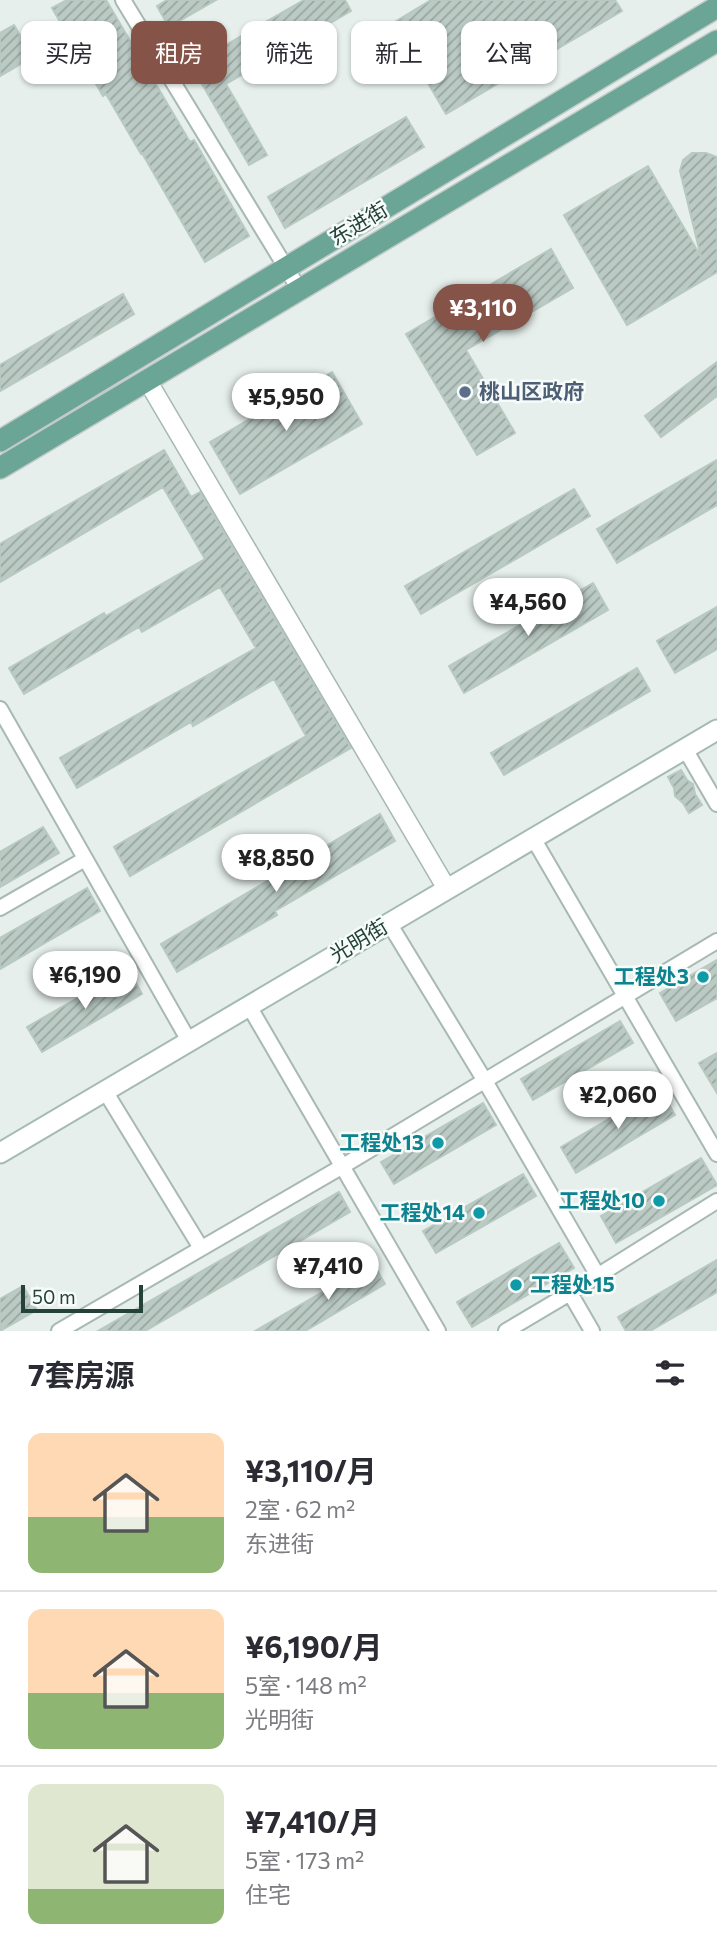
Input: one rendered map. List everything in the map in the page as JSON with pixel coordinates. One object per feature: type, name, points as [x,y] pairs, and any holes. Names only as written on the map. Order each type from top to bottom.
[{"type":"main road","name":"东进街","points":[[0,442],[713,8]]},
{"type":"main road","name":"东进街","points":[[0,468],[717,41]]},
{"type":"main road","name":"光明街","points":[[0,1153],[717,730]]},
{"type":"street","points":[[123,0],[299,289]]},
{"type":"street","points":[[147,380],[447,889]]},
{"type":"street","points":[[0,709],[189,1041]]},
{"type":"street","points":[[685,749],[717,804]]},
{"type":"street","points":[[533,838],[717,1154]]},
{"type":"street","points":[[0,908],[85,859]]},
{"type":"street","points":[[388,923],[485,1081],[597,1276]]},
{"type":"street","points":[[59,1331],[343,1166],[717,941]]},
{"type":"street","points":[[249,1006],[438,1331]]},
{"type":"street","points":[[105,1091],[201,1248]]},
{"type":"street","points":[[506,1331],[716,1203]]},
{"type":"street","points":[[570,1293],[592,1331]]},
{"type":"building","points":[[67,0],[106,0],[131,42],[131,84],[156,84],[190,142],[194,140],[249,236],[205,262],[106,94],[103,96],[96,84],[117,84],[117,21],[60,21],[52,8]]},
{"type":"building","points":[[167,0],[216,0],[179,21],[166,21],[157,6]]},
{"type":"building","points":[[304,0],[345,0],[351,11],[334,21],[267,21]]},
{"type":"building","points":[[431,0],[615,0],[622,11],[557,49],[557,21],[461,21],[461,84],[497,84],[446,114],[429,84],[447,84],[447,21],[396,21]]},
{"type":"building","points":[[14,25],[21,37],[21,64],[0,76],[0,33]]},
{"type":"building","points":[[241,36],[241,75],[227,83],[227,44]]},
{"type":"building","points":[[202,84],[226,84],[267,155],[249,165]]},
{"type":"building","points":[[406,117],[424,147],[285,228],[268,197]]},
{"type":"building","points":[[692,153],[706,153],[717,157],[717,272],[627,325],[564,215],[648,166],[701,257],[680,171],[683,160]]},
{"type":"building","name":"桃山区政府","points":[[551,249],[573,288],[466,350],[515,433],[477,455],[406,334]]},
{"type":"building","points":[[123,294],[134,314],[0,391],[0,365]]},
{"type":"building","points":[[717,362],[717,396],[661,437],[645,416]]},
{"type":"building","points":[[332,372],[362,424],[240,494],[210,442]]},
{"type":"building","points":[[164,450],[191,497],[200,492],[351,748],[130,876],[114,847],[306,736],[274,679],[193,726],[191,722],[77,788],[60,758],[256,648],[220,587],[142,632],[139,627],[24,694],[9,668],[205,559],[163,487],[0,582],[0,544]]},
{"type":"building","points":[[717,460],[717,505],[617,563],[597,529]]},
{"type":"building","points":[[574,489],[590,516],[421,614],[405,586]]},
{"type":"building","points":[[593,583],[608,610],[464,693],[449,666]]},
{"type":"building","points":[[717,607],[717,649],[675,673],[657,641]]},
{"type":"building","points":[[637,668],[650,691],[504,775],[491,753]]},
{"type":"building","points":[[681,770],[693,784],[695,794],[702,805],[689,813],[675,796],[668,777]]},
{"type":"building","points":[[380,814],[395,841],[275,911],[277,915],[177,972],[161,944]]},
{"type":"building","points":[[43,827],[59,853],[0,887],[0,852]]},
{"type":"building","points":[[87,888],[100,911],[0,969],[0,938]]},
{"type":"building","name":"工程处3","points":[[717,960],[717,998],[676,1021],[660,993]]},
{"type":"building","points":[[128,969],[142,994],[42,1052],[27,1027]]},
{"type":"building","points":[[620,1021],[633,1043],[533,1100],[521,1079]]},
{"type":"building","points":[[717,1053],[717,1093],[699,1063]]},
{"type":"building","points":[[660,1089],[675,1115],[576,1173],[561,1147]]},
{"type":"building","name":"工程处13","points":[[483,1103],[496,1125],[394,1184],[381,1162]]},
{"type":"building","name":"工程处10","points":[[701,1158],[717,1185],[616,1243],[601,1216]]},
{"type":"building","name":"工程处14","points":[[523,1174],[536,1196],[436,1253],[423,1231]]},
{"type":"building","points":[[339,1192],[350,1212],[145,1331],[98,1331]]},
{"type":"building","name":"工程处15","points":[[559,1243],[574,1268],[472,1327],[457,1302]]},
{"type":"building","points":[[717,1260],[717,1292],[650,1331],[626,1331],[618,1317]]},
{"type":"building","points":[[373,1263],[385,1284],[305,1331],[255,1331]]},
{"type":"building","points":[[23,1286],[37,1310],[0,1331],[0,1299]]},
{"type":"place","name":"桃山区政府","points":[[465,392]]},
{"type":"place","name":"工程处3","points":[[703,977]]},
{"type":"place","name":"工程处13","points":[[438,1143]]},
{"type":"place","name":"工程处10","points":[[659,1201]]},
{"type":"place","name":"工程处14","points":[[479,1213]]},
{"type":"place","name":"工程处15","points":[[516,1285]]}]
